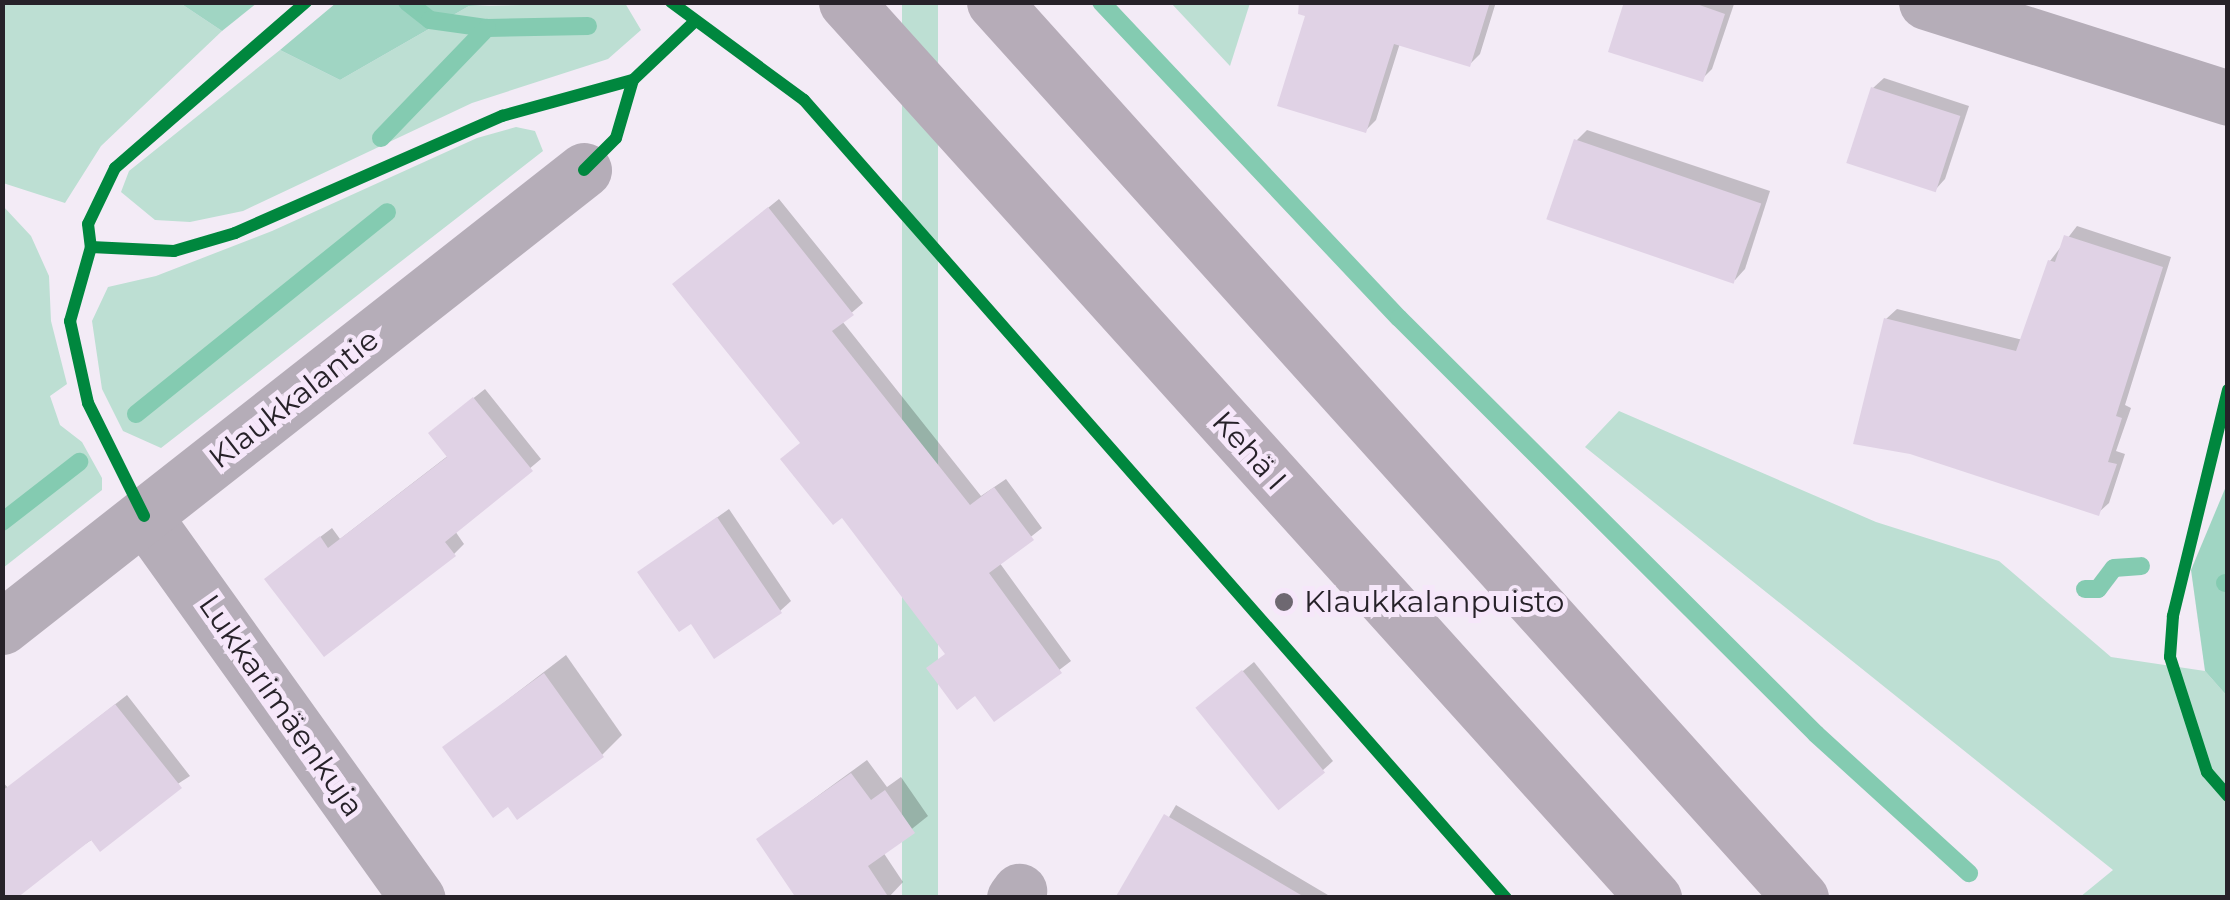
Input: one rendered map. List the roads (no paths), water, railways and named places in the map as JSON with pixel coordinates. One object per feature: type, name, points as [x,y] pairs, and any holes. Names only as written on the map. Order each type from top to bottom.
[{"type":"highway","name":"Kehä I","points":[[846,2],[1654,898]]},
{"type":"highway","points":[[994,2],[1801,898]]},
{"type":"street","points":[[1926,2],[2228,98]]},
{"type":"street","name":"Klaukkalantie","points":[[2,626],[584,170]]},
{"type":"street","name":"Lukkarimäenkuja","points":[[144,516],[416,898]]},
{"type":"waterway","points":[[407,2],[430,20],[487,28],[588,26]]},
{"type":"waterway","points":[[1101,2],[1399,318],[1816,734],[1969,873]]},
{"type":"waterway","points":[[381,138],[487,28]]},
{"type":"waterway","points":[[136,414],[387,212]]},
{"type":"waterway","points":[[2,522],[79,462]]},
{"type":"waterway","points":[[2085,589],[2098,589],[2114,568],[2141,566]]},
{"type":"place","name":"Klaukkalanpuisto","points":[[1284,602]]}]
